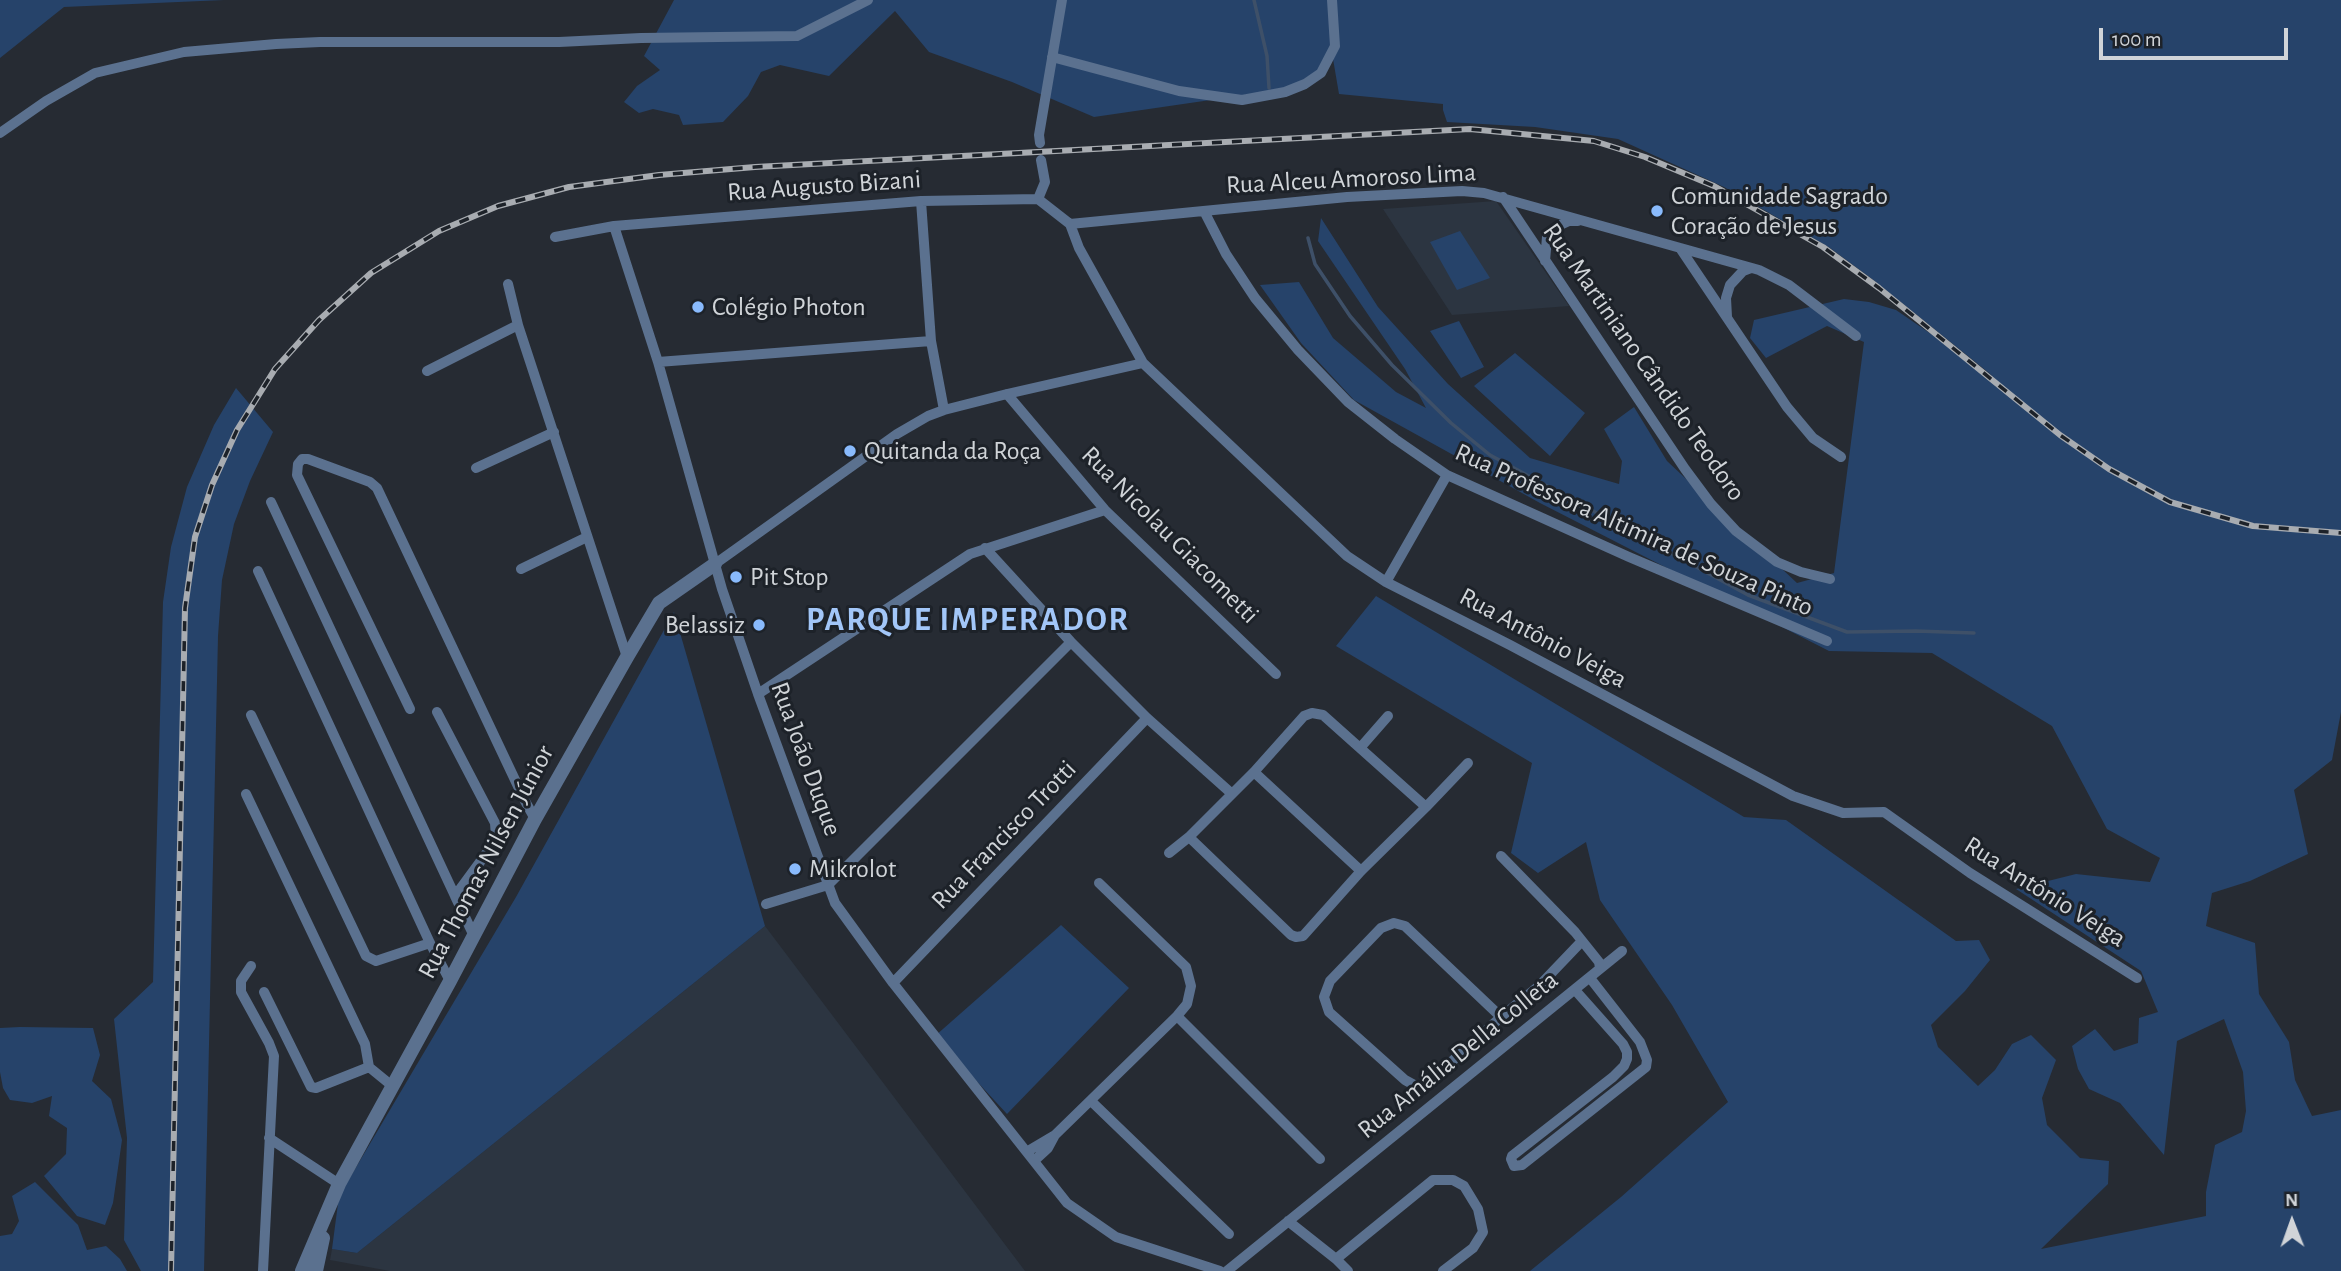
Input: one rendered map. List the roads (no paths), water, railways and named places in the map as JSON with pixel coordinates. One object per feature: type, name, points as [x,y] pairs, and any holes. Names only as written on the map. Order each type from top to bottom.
[{"type":"street","points":[[0,133],[46,101],[94,73],[184,52],[320,42],[559,42],[797,36],[867,0]]},
{"type":"street","points":[[1040,143],[1039,135],[1062,0]]},
{"type":"street","points":[[1052,57],[1179,91],[1242,100],[1284,92],[1305,84],[1321,73],[1335,46],[1332,0]]},
{"type":"street","points":[[1038,198],[1045,181],[1041,160]]},
{"type":"street","name":"Rua Alceu Amoroso Lima","points":[[1070,224],[1348,197],[1462,191],[1484,193],[1751,268],[1789,285],[1856,337]]},
{"type":"street","name":"Rua Augusto Bizani","points":[[555,237],[614,226],[921,201],[1038,198]]},
{"type":"street","name":"Rua Antônio Veiga","points":[[1038,198],[1070,224],[1079,248],[1143,363],[1347,556],[1386,582],[1793,796],[1843,813],[1884,812],[1970,873],[2137,978]]},
{"type":"street","name":"Rua Martiniano Cândido Teodoro","points":[[1503,198],[1685,469],[1736,531],[1777,562],[1801,572],[1830,579]]},
{"type":"street","points":[[921,201],[931,341],[944,410]]},
{"type":"street","name":"Rua Professora Altimira de Souza Pinto","points":[[1204,211],[1240,276],[1298,350],[1348,402],[1447,475],[1629,557],[1827,640]]},
{"type":"street","points":[[1545,261],[1547,237],[1558,226],[1569,221],[1583,220]]},
{"type":"street","name":"Rua João Duque","points":[[614,226],[659,362],[715,564],[758,694],[835,904],[893,983],[1067,1203],[1116,1237],[1220,1271]]},
{"type":"street","points":[[1679,248],[1787,407],[1813,438],[1841,457]]},
{"type":"street","points":[[1727,317],[1726,298],[1730,285],[1743,271],[1751,268]]},
{"type":"street","points":[[508,284],[518,325],[627,657]]},
{"type":"street","points":[[427,370],[518,325]]},
{"type":"street","points":[[659,362],[931,341]]},
{"type":"street","points":[[715,564],[897,434],[944,410],[1143,363]]},
{"type":"street","name":"Rua Nicolau Giacometti","points":[[1007,394],[1105,510],[1276,674]]},
{"type":"street","points":[[476,468],[554,432]]},
{"type":"street","points":[[410,709],[297,475],[298,464],[302,460],[308,458],[370,482],[377,488],[525,801],[536,819]]},
{"type":"street","points":[[1386,582],[1447,475]]},
{"type":"street","points":[[271,502],[474,936]]},
{"type":"street","points":[[758,694],[970,554],[1105,510]]},
{"type":"street","points":[[521,569],[587,537]]},
{"type":"street","points":[[985,548],[1071,642],[1147,718],[1231,793]]},
{"type":"street","name":"Rua Thomas Nilsen Júnior","points":[[302,1271],[339,1184],[391,1085],[627,657],[659,603],[715,564]]},
{"type":"street","points":[[258,571],[450,981]]},
{"type":"street","points":[[766,904],[828,885],[1071,642]]},
{"type":"street","points":[[437,712],[495,823],[496,836],[491,846],[455,895]]},
{"type":"street","points":[[1170,853],[1254,772],[1304,716],[1312,713],[1323,715],[1426,807]]},
{"type":"street","points":[[251,715],[366,956],[376,961],[430,943]]},
{"type":"street","points":[[1360,748],[1388,716]]},
{"type":"street","name":"Rua Francisco Trotti","points":[[893,983],[1147,718]]},
{"type":"street","points":[[1189,837],[1291,935],[1303,936],[1361,871],[1468,762]]},
{"type":"street","points":[[1254,772],[1361,871]]},
{"type":"street","points":[[246,794],[365,1044],[369,1067],[391,1085]]},
{"type":"street","points":[[1501,856],[1582,941],[1599,962],[1600,968]]},
{"type":"street","points":[[1031,1156],[1048,1148],[1055,1135],[1187,1004],[1191,986],[1186,967],[1099,883]]},
{"type":"street","points":[[1501,1017],[1405,926],[1394,923],[1381,928],[1330,981],[1324,997],[1329,1012],[1405,1080],[1416,1086],[1429,1082],[1540,985],[1582,941]]},
{"type":"street","name":"Rua Amália Della Colleta","points":[[1227,1271],[1622,951]]},
{"type":"street","points":[[251,966],[241,981],[241,992],[273,1050],[263,1271]]},
{"type":"street","points":[[1575,990],[1622,1044],[1627,1052],[1627,1059],[1614,1077],[1512,1156],[1514,1166],[1522,1165],[1646,1067],[1647,1060],[1640,1042],[1590,978]]},
{"type":"street","points":[[264,992],[311,1087],[316,1088],[369,1067]]},
{"type":"street","points":[[1177,1016],[1320,1159]]},
{"type":"street","points":[[1091,1101],[1228,1234]]},
{"type":"street","points":[[268,1138],[339,1184]]},
{"type":"street","points":[[1336,1259],[1433,1180],[1454,1180],[1464,1186],[1478,1209],[1483,1232],[1473,1248],[1443,1271]]},
{"type":"street","name":"Rua Thomas Nilsen Júnior","points":[[316,1271],[329,1206]]},
{"type":"street","points":[[1288,1221],[1348,1271]]},
{"type":"waterway","points":[[1254,0],[1267,56],[1269,88]]},
{"type":"waterway","points":[[1308,238],[1315,264],[1350,316],[1392,365],[1451,423],[1490,455],[1748,595],[1847,632],[1974,633]]},
{"type":"railway","points":[[171,1271],[185,608],[195,537],[212,485],[237,430],[275,369],[319,320],[371,273],[439,231],[498,206],[569,187],[659,175],[755,167],[1470,129],[1594,141],[1645,157],[1714,186],[1823,247],[1879,288],[2060,435],[2109,469],[2170,502],[2253,526],[2341,533]]},
{"type":"place","name":"Comunidade Sagrado Coração de Jesus","points":[[1657,211]]},
{"type":"place","name":"Colégio Photon","points":[[698,307]]},
{"type":"place","name":"Quitanda da Roça","points":[[850,451]]},
{"type":"place","name":"Pit Stop","points":[[736,577]]},
{"type":"place","name":"Belassiz","points":[[759,625]]},
{"type":"place","name":"Mikrolot","points":[[795,869]]},
{"type":"district","name":"PARQUE IMPERADOR","points":[[968,620]]}]
